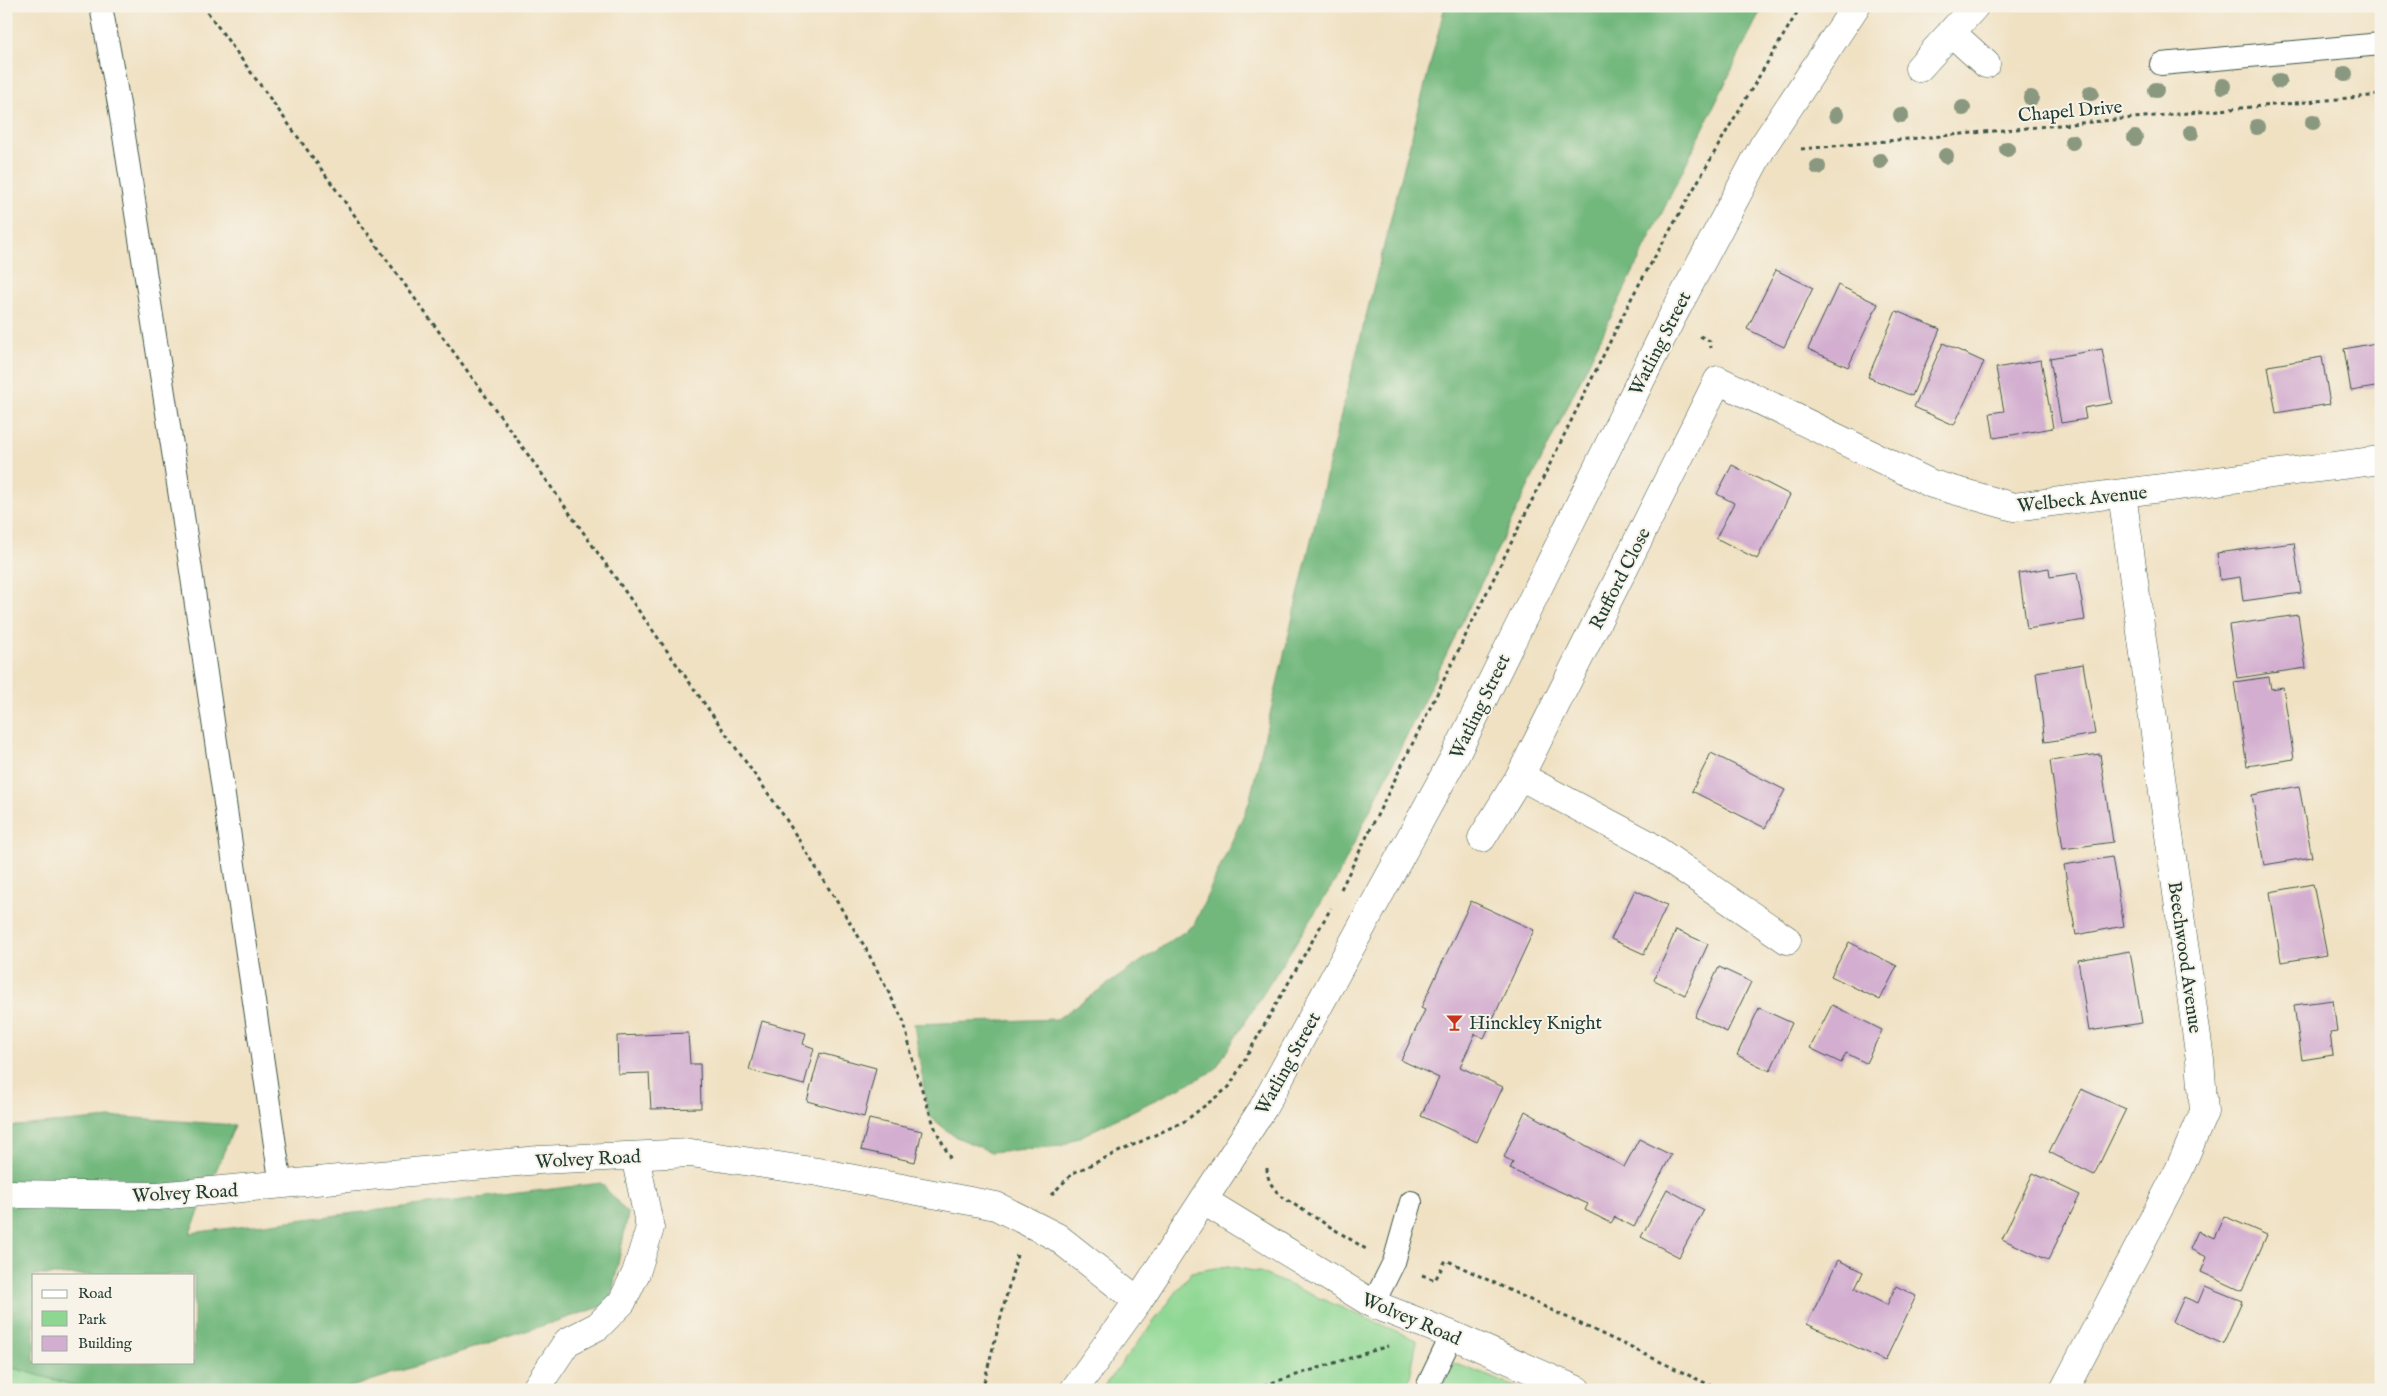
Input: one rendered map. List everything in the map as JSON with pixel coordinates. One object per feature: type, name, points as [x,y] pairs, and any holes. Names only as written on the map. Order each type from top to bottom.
[{"type":"main road","name":"Watling Street","points":[[1074,1390],[1138,1301],[1263,1108],[1455,756],[1670,320],[1763,146],[1856,6]]},
{"type":"main road","points":[[1919,68],[1975,6]]},
{"type":"main road","points":[[1952,32],[1986,64]]},
{"type":"main road","name":"Welbeck Avenue","points":[[1718,380],[1932,484],[2014,507],[2381,460]]},
{"type":"main road","name":"Rufford Close","points":[[1482,838],[1520,776],[1718,380]]},
{"type":"main road","name":"Beechwood Avenue","points":[[2064,1390],[2178,1170],[2204,1112],[2200,1060],[2122,494]]},
{"type":"main road","points":[[1520,776],[1646,843],[1787,940]]},
{"type":"main road","name":"Wolvey Road","points":[[6,1194],[158,1196],[281,1186],[539,1160],[691,1153],[818,1172],[996,1206],[1057,1237],[1138,1301]]},
{"type":"main road","points":[[535,1390],[567,1342],[598,1326],[622,1302],[636,1273],[650,1228],[635,1156]]},
{"type":"main road","name":"Wolvey Road","points":[[1204,1201],[1373,1304],[1577,1390]]},
{"type":"lane","points":[[101,6],[120,110],[183,516],[281,1186]]},
{"type":"lane","points":[[2161,64],[2381,44]]},
{"type":"lane","points":[[1373,1304],[1394,1262],[1411,1202]]},
{"type":"lane","points":[[1428,1385],[1452,1336]]},
{"type":"path","points":[[203,6],[542,474],[784,816],[865,947],[904,1022],[914,1066],[934,1128],[971,1201]]},
{"type":"path","points":[[1340,891],[1633,295],[1724,135],[1801,6]]},
{"type":"path","name":"Chapel Drive","points":[[1763,146],[1791,152],[1808,148],[2381,96]]},
{"type":"path","points":[[1263,1108],[1229,1087],[1336,899]]},
{"type":"path","points":[[1266,1167],[1272,1188],[1282,1197],[1371,1252],[1435,1280],[1446,1260],[1720,1390]]},
{"type":"path","points":[[1249,1390],[1393,1345]]},
{"type":"green space","points":[[1445,6],[1763,6],[1337,878],[1214,1071],[1061,1146],[991,1152],[954,1136],[928,1115],[914,1024],[1057,1019],[1194,925],[1249,803],[1338,426]]},
{"type":"green space","points":[[122,1117],[235,1125],[190,1233],[601,1183],[628,1214],[610,1304],[342,1390],[91,1390],[6,1366],[6,1127]]},
{"type":"green space","points":[[1228,1266],[1259,1272],[1417,1340],[1409,1382],[1393,1390],[1101,1390],[1192,1272]]},
{"type":"green space","points":[[1454,1363],[1524,1390],[1442,1390],[1441,1387]]},
{"type":"green space","points":[[6,1366],[79,1387],[91,1390],[6,1390]]},
{"type":"building","points":[[1776,270],[1813,288],[1784,347],[1747,329]]},
{"type":"building","points":[[1838,285],[1878,304],[1848,367],[1808,349]]},
{"type":"building","points":[[1896,311],[1940,329],[1912,396],[1868,377]]},
{"type":"building","points":[[2381,342],[2381,386],[2351,391],[2344,349]]},
{"type":"building","points":[[1943,343],[1984,362],[1954,425],[1914,407]]},
{"type":"building","points":[[2102,349],[2112,403],[2084,408],[2086,419],[2061,423],[2050,358]]},
{"type":"building","points":[[2322,357],[2330,404],[2276,413],[2268,366]]},
{"type":"building","points":[[2041,360],[2053,428],[1994,438],[1990,413],[2004,411],[1996,368]]},
{"type":"building","points":[[1732,465],[1790,495],[1757,559],[1716,538],[1734,503],[1717,494]]},
{"type":"building","points":[[2294,543],[2301,593],[2243,601],[2240,577],[2220,580],[2217,553]]},
{"type":"building","points":[[2049,568],[2050,577],[2077,573],[2085,620],[2027,629],[2019,573]]},
{"type":"building","points":[[2298,615],[2306,668],[2237,678],[2229,625]]},
{"type":"building","points":[[2083,664],[2095,734],[2045,742],[2036,672]]},
{"type":"building","points":[[2269,677],[2271,689],[2283,687],[2294,759],[2247,766],[2234,682]]},
{"type":"building","points":[[1711,753],[1785,790],[1765,828],[1692,791]]},
{"type":"building","points":[[2100,754],[2113,842],[2063,849],[2050,761]]},
{"type":"building","points":[[2299,786],[2312,857],[2264,865],[2252,795]]},
{"type":"building","points":[[2112,857],[2124,926],[2076,935],[2064,865]]},
{"type":"building","points":[[2313,884],[2327,955],[2281,962],[2270,892]]},
{"type":"building","points":[[1635,890],[1667,905],[1644,954],[1611,939]]},
{"type":"building","name":"Hinckley Knight","points":[[1471,901],[1534,930],[1484,1038],[1475,1034],[1460,1067],[1503,1087],[1477,1142],[1421,1116],[1439,1078],[1401,1060],[1425,1010],[1421,1008]]},
{"type":"building","points":[[1676,930],[1708,944],[1685,995],[1654,980]]},
{"type":"building","points":[[1849,942],[1897,966],[1880,1000],[1831,976]]},
{"type":"building","points":[[2130,951],[2142,1023],[2089,1031],[2078,960]]},
{"type":"building","points":[[1719,967],[1751,982],[1727,1032],[1695,1017]]},
{"type":"building","points":[[2333,1000],[2337,1032],[2330,1033],[2333,1055],[2302,1060],[2294,1005]]},
{"type":"building","points":[[1832,1005],[1882,1030],[1866,1063],[1846,1053],[1841,1063],[1810,1048]]},
{"type":"building","points":[[1759,1008],[1792,1023],[1770,1071],[1737,1055]]},
{"type":"building","points":[[762,1021],[806,1033],[803,1044],[814,1048],[804,1085],[749,1070]]},
{"type":"building","points":[[688,1033],[690,1064],[700,1064],[701,1108],[651,1109],[649,1073],[618,1074],[617,1036]]},
{"type":"building","points":[[820,1053],[876,1068],[864,1117],[807,1101]]},
{"type":"building","points":[[2081,1089],[2126,1109],[2094,1175],[2049,1152]]},
{"type":"building","points":[[1525,1111],[1624,1167],[1639,1139],[1671,1155],[1634,1227],[1615,1217],[1611,1223],[1585,1210],[1588,1204],[1510,1169],[1513,1162],[1504,1157]]},
{"type":"building","points":[[869,1119],[922,1131],[915,1162],[861,1150]]},
{"type":"building","points":[[2033,1173],[2080,1195],[2048,1260],[2002,1239]]},
{"type":"building","points":[[1667,1189],[1704,1210],[1679,1257],[1641,1237]]},
{"type":"building","points":[[2224,1216],[2267,1235],[2242,1291],[2201,1272],[2207,1257],[2190,1249],[2198,1231],[2214,1238]]},
{"type":"building","points":[[1838,1260],[1863,1272],[1855,1289],[1887,1305],[1896,1286],[1916,1296],[1885,1361],[1807,1324]]},
{"type":"building","points":[[2205,1286],[2242,1301],[2223,1344],[2173,1322],[2184,1297],[2198,1303]]},
{"type":"place","name":"Hinckley Knight","points":[[1455,1022]]}]
